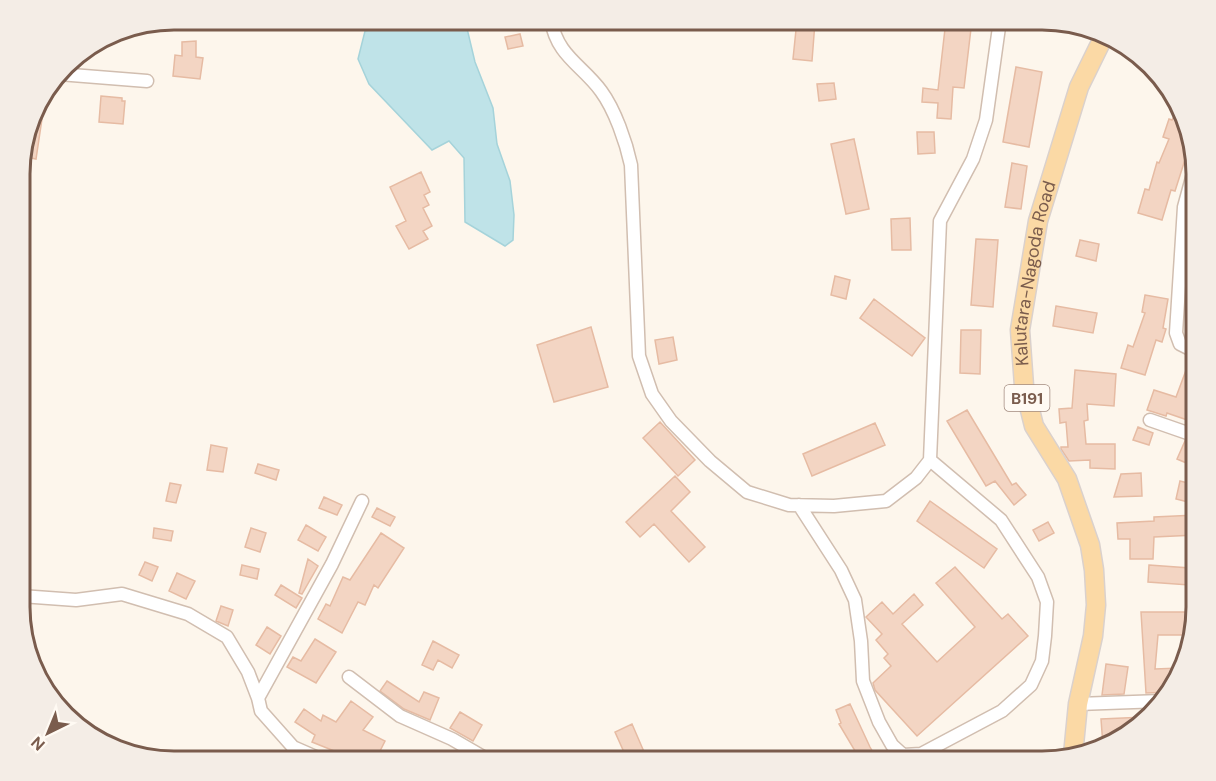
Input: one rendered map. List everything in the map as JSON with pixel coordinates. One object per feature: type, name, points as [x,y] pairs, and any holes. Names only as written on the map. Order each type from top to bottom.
[{"type":"main road","name":"Kalutara-Nagoda Road","points":[[1074,747],[1078,704],[1093,636],[1096,605],[1094,570],[1090,545],[1067,479],[1034,426],[1024,386],[1020,330],[1038,221],[1079,87],[1101,43]]},
{"type":"street","points":[[553,30],[565,54],[602,92],[625,140],[631,165],[639,356],[652,394],[679,429],[710,461],[747,492],[789,505],[834,506],[886,501],[916,478],[930,460],[940,221],[973,159],[986,120],[999,30]]},
{"type":"street","points":[[70,75],[147,81]]},
{"type":"street","points":[[1186,200],[1176,333],[1180,344],[1186,347]]},
{"type":"street","points":[[1150,420],[1186,433]]},
{"type":"street","points":[[927,751],[1002,711],[1031,685],[1042,661],[1047,603],[1038,577],[1000,520],[930,460]]},
{"type":"street","points":[[258,699],[332,564],[362,501]]},
{"type":"street","points":[[799,505],[841,570],[855,600],[861,641],[863,681],[879,722],[891,746],[898,751]]},
{"type":"street","points":[[30,597],[76,600],[122,594],[188,614],[227,638],[248,672],[261,711],[299,751]]},
{"type":"street","points":[[349,677],[400,716],[452,739],[473,751]]},
{"type":"street","points":[[1078,704],[1151,701]]},
{"type":"water","points":[[467,30],[475,62],[493,108],[497,144],[510,181],[514,215],[513,240],[505,246],[465,222],[464,158],[449,141],[432,150],[369,84],[358,59],[365,31]]},
{"type":"building","points":[[796,30],[814,30],[812,61],[793,59]]},
{"type":"building","points":[[945,30],[971,30],[964,88],[953,87],[951,119],[937,118],[938,103],[922,102],[923,88],[938,90]]},
{"type":"building","points":[[520,34],[523,46],[508,49],[505,37]]},
{"type":"building","points":[[196,41],[196,57],[203,58],[200,79],[173,76],[175,55],[182,56],[182,42]]},
{"type":"building","points":[[1016,67],[1042,72],[1029,147],[1003,142]]},
{"type":"building","points":[[834,83],[836,99],[819,101],[817,84]]},
{"type":"building","points":[[101,96],[122,98],[122,101],[125,101],[123,124],[99,122]]},
{"type":"building","points":[[1174,116],[1185,159],[1175,191],[1171,190],[1162,220],[1138,213],[1145,189],[1149,190],[1157,162],[1159,163],[1169,139],[1163,137],[1169,119],[1172,120]]},
{"type":"building","points":[[42,119],[36,159],[31,158],[31,155]]},
{"type":"building","points":[[917,132],[934,132],[935,153],[918,154]]},
{"type":"building","points":[[854,139],[869,209],[846,214],[831,144]]},
{"type":"building","points":[[1012,163],[1027,166],[1021,209],[1005,207]]},
{"type":"building","points":[[421,172],[430,192],[424,195],[429,205],[423,208],[432,226],[423,231],[428,239],[409,249],[396,226],[406,221],[390,187]]},
{"type":"building","points":[[910,218],[911,250],[892,250],[891,219]]},
{"type":"building","points":[[976,239],[998,240],[993,307],[971,305]]},
{"type":"building","points":[[1080,240],[1099,244],[1096,261],[1076,256]]},
{"type":"building","points":[[835,276],[850,280],[846,299],[831,295]]},
{"type":"building","points":[[1145,295],[1168,299],[1163,328],[1166,329],[1162,342],[1156,340],[1145,375],[1121,368],[1128,345],[1133,347],[1145,313],[1142,312]]},
{"type":"building","points":[[874,299],[925,338],[912,356],[860,318]]},
{"type":"building","points":[[1056,306],[1097,313],[1093,333],[1053,326]]},
{"type":"building","points":[[591,327],[608,387],[554,402],[537,345]]},
{"type":"building","points":[[961,330],[981,330],[980,374],[960,373]]},
{"type":"building","points":[[673,337],[677,360],[659,364],[655,340]]},
{"type":"building","points":[[1075,370],[1116,374],[1114,406],[1087,404],[1088,420],[1084,421],[1086,444],[1115,444],[1115,469],[1090,468],[1090,460],[1069,461],[1061,449],[1061,447],[1068,447],[1066,422],[1060,423],[1059,409],[1072,408]]},
{"type":"building","points":[[1186,370],[1186,420],[1167,413],[1166,416],[1147,410],[1154,390],[1176,397]]},
{"type":"building","points":[[967,410],[1012,485],[1016,483],[1026,495],[1014,505],[995,481],[986,486],[947,421]]},
{"type":"building","points":[[660,422],[695,460],[678,476],[643,438]]},
{"type":"building","points":[[875,423],[885,445],[812,476],[803,454]]},
{"type":"building","points":[[1138,427],[1153,433],[1149,445],[1133,440]]},
{"type":"building","points":[[1185,441],[1186,441],[1186,463],[1177,459]]},
{"type":"building","points":[[211,445],[227,448],[223,472],[207,470]]},
{"type":"building","points":[[258,464],[279,470],[276,480],[255,473]]},
{"type":"building","points":[[1141,473],[1142,496],[1114,497],[1121,474]]},
{"type":"building","points":[[675,476],[690,492],[671,511],[705,547],[689,562],[654,524],[640,537],[626,522]]},
{"type":"building","points":[[1180,481],[1186,482],[1186,502],[1176,499]]},
{"type":"building","points":[[170,483],[181,485],[176,503],[166,501]]},
{"type":"building","points":[[324,497],[342,505],[337,515],[319,508]]},
{"type":"building","points":[[930,501],[997,549],[984,568],[917,521]]},
{"type":"building","points":[[377,508],[395,517],[390,526],[372,517]]},
{"type":"building","points":[[1186,515],[1186,535],[1154,537],[1153,559],[1130,559],[1130,539],[1118,539],[1117,523],[1154,521],[1154,517]]},
{"type":"building","points":[[1048,522],[1054,533],[1039,541],[1033,530]]},
{"type":"building","points":[[306,525],[326,537],[318,551],[298,540]]},
{"type":"building","points":[[154,528],[173,531],[171,541],[153,538]]},
{"type":"building","points":[[251,528],[266,533],[260,552],[245,547]]},
{"type":"building","points":[[381,533],[404,548],[378,588],[374,585],[365,605],[358,602],[342,633],[318,619],[326,604],[330,606],[343,577],[350,580]]},
{"type":"building","points":[[308,559],[318,566],[302,594],[299,593]]},
{"type":"building","points":[[145,562],[158,567],[152,581],[139,575]]},
{"type":"building","points":[[242,565],[259,569],[257,579],[240,575]]},
{"type":"building","points":[[1149,565],[1186,568],[1186,585],[1148,582]]},
{"type":"building","points":[[955,567],[1002,619],[1008,614],[1028,636],[917,736],[875,690],[873,683],[891,666],[884,658],[888,654],[876,640],[882,634],[866,617],[882,602],[893,614],[914,594],[923,605],[902,624],[937,662],[975,627],[936,583]]},
{"type":"building","points":[[177,573],[195,581],[186,599],[169,591]]},
{"type":"building","points":[[281,585],[302,598],[296,608],[275,595]]},
{"type":"building","points":[[221,606],[233,610],[228,626],[216,621]]},
{"type":"building","points":[[1141,612],[1186,612],[1183,635],[1158,635],[1155,669],[1172,668],[1158,693],[1146,693]]},
{"type":"building","points":[[267,627],[281,636],[270,654],[256,645]]},
{"type":"building","points":[[315,639],[336,652],[316,683],[287,667],[293,657],[301,661]]},
{"type":"building","points":[[433,641],[459,655],[452,668],[438,660],[433,670],[422,665]]},
{"type":"building","points":[[1106,664],[1128,667],[1124,694],[1102,695]]},
{"type":"building","points":[[387,681],[419,702],[424,692],[439,698],[430,720],[404,709],[380,691]]},
{"type":"building","points":[[351,701],[373,717],[363,730],[385,741],[380,751],[334,751],[312,742],[315,735],[295,722],[304,709],[321,721],[323,715],[336,722]]},
{"type":"building","points":[[850,704],[872,751],[855,751],[839,724],[841,723],[836,710]]},
{"type":"building","points":[[460,712],[482,725],[473,741],[450,728]]},
{"type":"building","points":[[1134,717],[1102,737],[1101,719]]},
{"type":"building","points":[[632,724],[644,751],[624,751],[615,732]]}]
